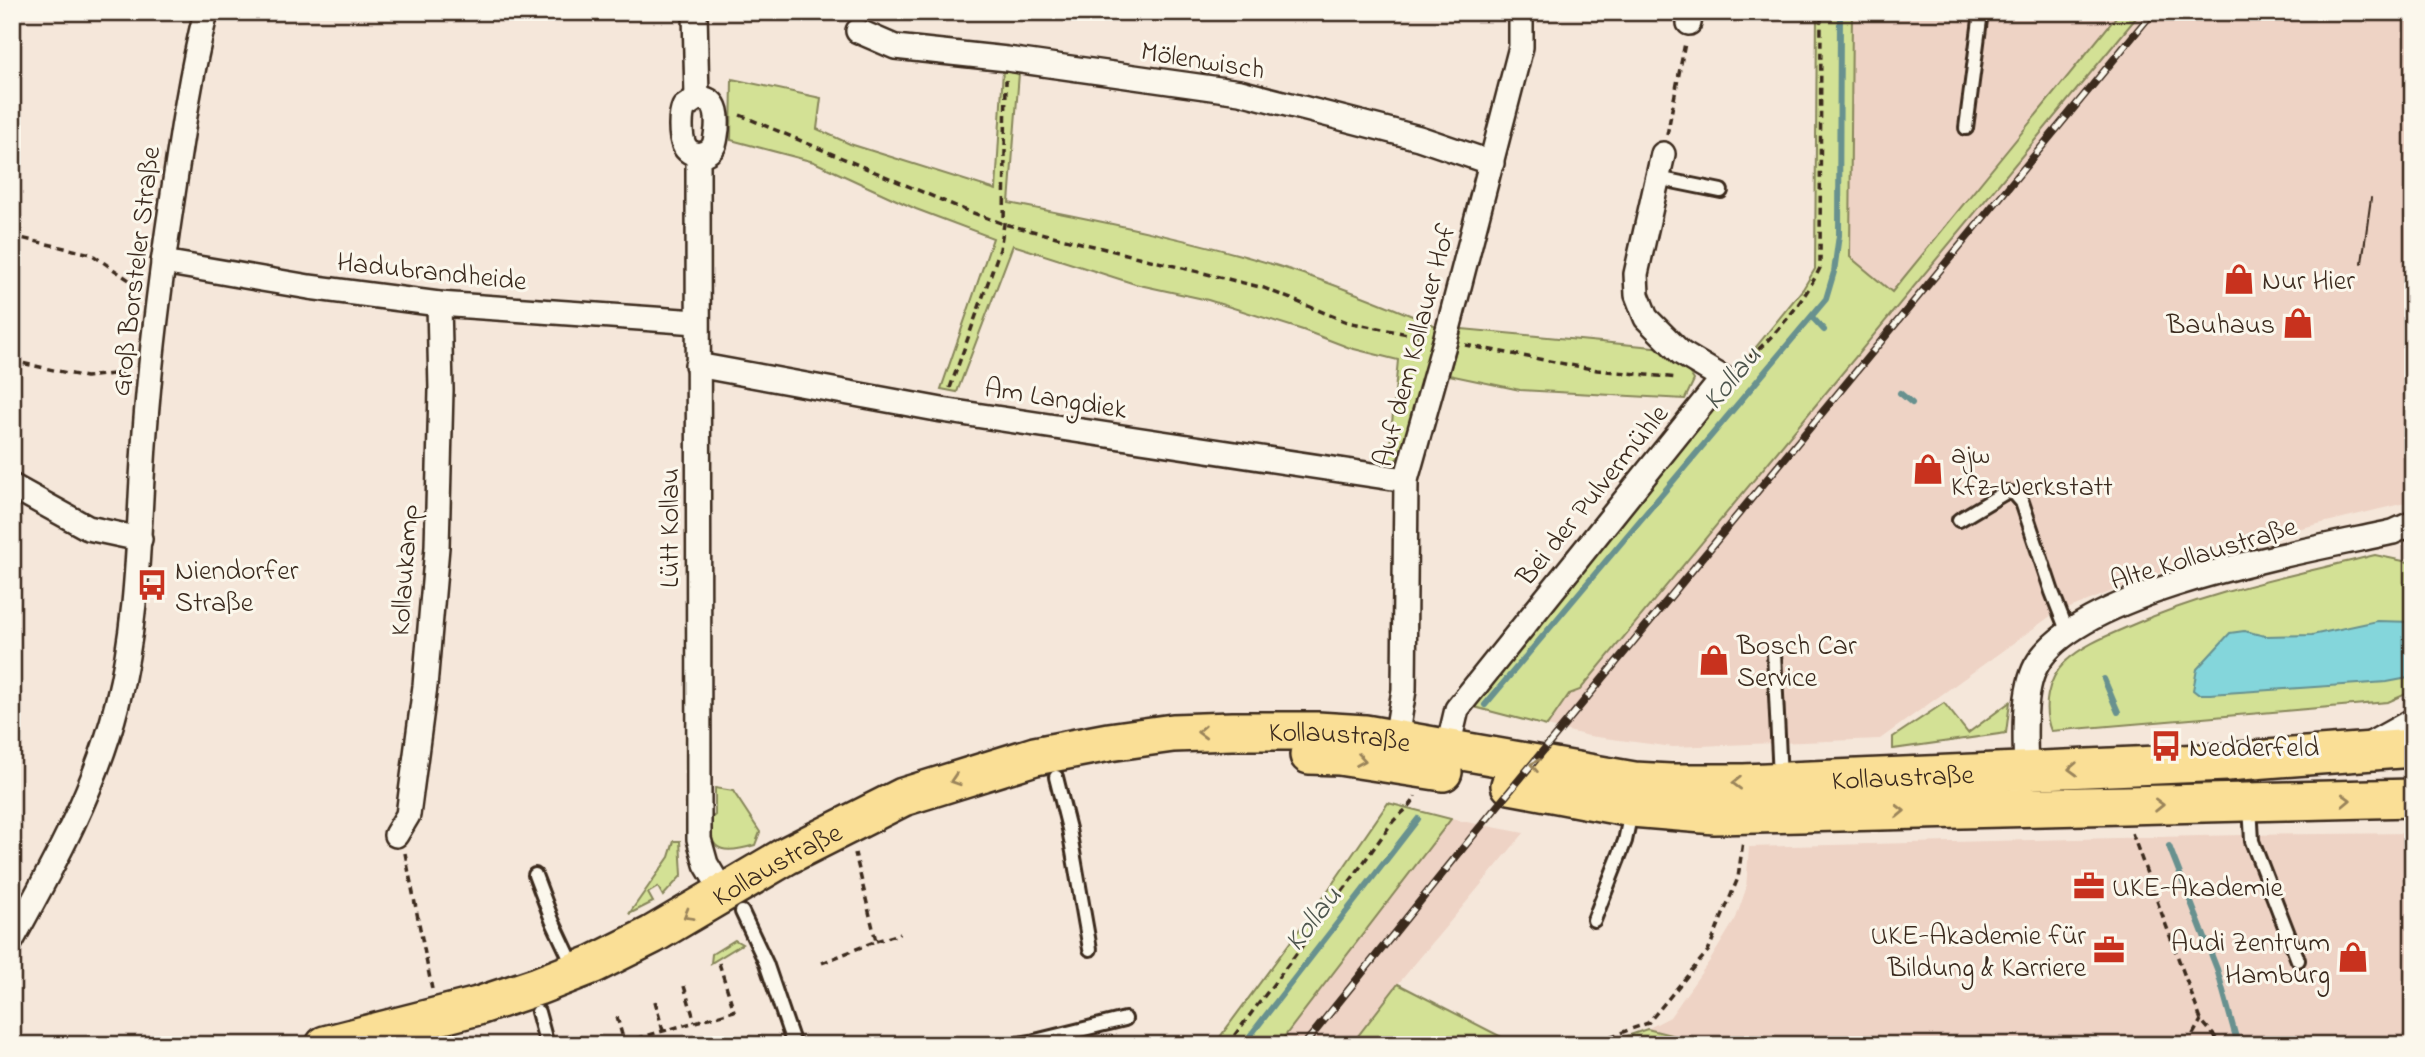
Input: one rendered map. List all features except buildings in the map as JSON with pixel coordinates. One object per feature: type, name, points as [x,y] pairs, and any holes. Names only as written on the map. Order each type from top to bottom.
[{"type":"main road","points":[[2368,751],[2413,726]]},
{"type":"main road","name":"Kollaustraße","points":[[325,1045],[430,1031],[542,1028],[600,988],[672,953],[786,856],[903,797],[1035,756],[1109,742],[1173,733],[1317,731],[1365,734],[1634,781],[1670,783],[1780,781],[2227,762],[2413,748]]},
{"type":"main road","name":"Kollaustraße","points":[[430,1031],[733,903],[934,812],[990,793],[1107,766],[1258,753],[1339,756],[1632,808],[1742,814],[2413,798]]},
{"type":"street","name":"Groß Borsteler Straße","points":[[12,940],[82,807],[107,743],[127,661],[140,539],[149,369],[157,300],[183,125],[206,12]]},
{"type":"street","name":"Lütt Kollau","points":[[695,12],[697,98],[688,102],[682,112],[682,118],[684,145],[690,152],[698,155],[699,839],[706,864],[733,903]]},
{"type":"street","name":"Auf dem Kollauer Hof","points":[[1396,739],[1404,690],[1406,480],[1521,47],[1521,12]]},
{"type":"street","name":"Mölenwisch","points":[[858,31],[895,47],[1007,59],[1240,92],[1419,138],[1492,163]]},
{"type":"street","points":[[697,98],[709,100],[717,109],[718,115],[714,145],[708,152],[698,155]]},
{"type":"street","points":[[1663,154],[1636,274],[1637,295],[1646,318],[1681,353],[1720,381]]},
{"type":"street","name":"Hadubrandheide","points":[[163,262],[309,287],[439,304],[697,322]]},
{"type":"street","name":"Kollaukamp","points":[[396,835],[408,816],[425,686],[437,547],[441,390],[439,304]]},
{"type":"street","name":"Am Langdiek","points":[[698,365],[942,410],[1406,480]]},
{"type":"street","name":"Bei der Pulvermühle","points":[[1448,747],[1457,709],[1720,381]]},
{"type":"street","points":[[12,486],[88,528],[140,539]]},
{"type":"street","name":"Alte Kollaustraße","points":[[2026,771],[2026,709],[2033,674],[2044,654],[2068,633],[2113,609],[2154,592],[2239,566],[2406,530]]},
{"type":"street","points":[[1992,808],[2026,771]]},
{"type":"lane","points":[[1966,128],[1981,12]]},
{"type":"lane","points":[[1657,178],[1721,191]]},
{"type":"lane","points":[[1959,520],[2006,492],[2015,494],[2022,502],[2068,633]]},
{"type":"lane","points":[[1774,653],[1780,781]]},
{"type":"lane","points":[[1056,777],[1069,830],[1090,949]]},
{"type":"lane","points":[[2250,803],[2252,841],[2298,960]]},
{"type":"lane","points":[[1594,920],[1625,841],[1632,808]]},
{"type":"lane","points":[[535,875],[576,971]]},
{"type":"lane","points":[[733,903],[766,963],[794,1045]]},
{"type":"lane","points":[[1013,1045],[1125,1018]]},
{"type":"path","points":[[718,115],[733,112],[965,211],[1004,224],[1264,288],[1347,322],[1597,370],[1720,381],[1758,351],[1809,291],[1820,268],[1821,12]]},
{"type":"path","points":[[1663,154],[1690,18]]},
{"type":"path","points":[[942,410],[1000,249],[1004,224],[1007,59]]},
{"type":"path","points":[[12,236],[91,254],[157,300]]},
{"type":"path","points":[[12,361],[86,377],[149,369]]},
{"type":"path","points":[[1227,1045],[1332,908],[1397,816],[1413,802],[1416,787]]},
{"type":"path","points":[[2122,805],[2201,1020],[2222,1045]]},
{"type":"path","points":[[1587,1045],[1648,1023],[1708,951],[1738,878],[1743,843],[1742,814]]},
{"type":"path","points":[[396,835],[406,855],[430,1031]]},
{"type":"path","points":[[854,848],[876,942]]},
{"type":"path","points":[[822,963],[900,934]]},
{"type":"path","points":[[614,1045],[734,1011],[719,963]]},
{"type":"path","points":[[684,986],[695,1022]]},
{"type":"path","points":[[655,1000],[663,1031]]},
{"type":"path","points":[[617,1017],[624,1042]]},
{"type":"path","points":[[2188,1045],[2201,1020]]},
{"type":"shaded area","points":[[1852,12],[2120,12],[1892,292],[1850,258]]},
{"type":"shaded area","points":[[2141,12],[2413,12],[2413,501],[2227,546],[2052,615],[1880,739],[1673,747],[1589,736],[1547,726],[1569,694],[1580,690]]},
{"type":"shaded area","points":[[1451,819],[1524,833],[1398,984],[1351,1045],[1278,1045]]},
{"type":"shaded area","points":[[2413,833],[2413,1045],[1711,1045],[1647,1029],[1670,1017],[1736,918],[1746,889],[1749,847]]},
{"type":"green space","points":[[1817,12],[1852,12],[1850,257],[1892,292],[2120,12],[2141,12],[1580,690],[1569,694],[1547,726],[1466,705],[1803,289],[1815,269]]},
{"type":"green space","points":[[1003,69],[1019,73],[1009,203],[1153,233],[1259,260],[1331,284],[1439,327],[1405,452],[1388,466],[1398,360],[1350,348],[1208,300],[1135,284],[1013,245],[957,392],[941,389],[993,238],[916,209],[814,162],[731,140],[732,79],[821,98],[817,129],[850,144],[996,190]]},
{"type":"green space","points":[[1462,329],[1664,348],[1682,362],[1694,380],[1685,399],[1520,390],[1449,375]]},
{"type":"green space","points":[[2375,555],[2413,563],[2413,688],[2404,695],[2388,702],[2051,731],[2047,704],[2054,677],[2065,662],[2094,642],[2186,604]]},
{"type":"green space","points":[[2010,702],[2006,733],[1893,749],[1893,737],[1944,703],[1968,733]]},
{"type":"green space","points":[[715,788],[733,791],[760,832],[755,845],[729,850],[716,846],[709,832],[708,821],[715,815]]},
{"type":"green space","points":[[1388,803],[1451,819],[1278,1045],[1214,1045],[1322,899]]},
{"type":"green space","points":[[674,841],[680,841],[682,875],[663,896],[658,887],[648,893],[653,902],[629,914],[669,857]]},
{"type":"green space","points":[[735,940],[742,944],[711,963],[712,954]]},
{"type":"green space","points":[[1398,984],[1517,1045],[1351,1045]]},
{"type":"green space","points":[[1647,1029],[1711,1045],[1602,1045]]},
{"type":"water","points":[[2377,621],[2413,622],[2413,667],[2408,678],[2387,682],[2210,694],[2198,694],[2193,690],[2197,669],[2230,633],[2244,631],[2265,636],[2312,635]]},
{"type":"waterway","name":"Kollau","points":[[1485,705],[1826,299],[1834,272],[1839,235],[1840,12]]},
{"type":"waterway","points":[[1812,317],[1824,330]]},
{"type":"waterway","points":[[1900,393],[1912,403]]},
{"type":"waterway","points":[[2104,679],[2118,712]]},
{"type":"waterway","name":"Kollau","points":[[1243,1045],[1418,819]]},
{"type":"waterway","points":[[2169,846],[2217,969],[2238,1045]]},
{"type":"tram line","points":[[2362,263],[2371,198]]},
{"type":"railway","points":[[1304,1045],[1476,832],[2153,12]]},
{"type":"place","name":"Nur Hier","points":[[2239,279]]},
{"type":"place","name":"Bauhaus","points":[[2298,323]]},
{"type":"place","name":"ajw Kfz-Werkstatt","points":[[1928,469]]},
{"type":"place","name":"Niendorfer Straße","points":[[152,585]]},
{"type":"place","name":"Bosch Car Service","points":[[1714,660]]},
{"type":"place","name":"Nedderfeld","points":[[2166,746]]},
{"type":"place","name":"UKE-Akademie","points":[[2089,886]]},
{"type":"place","name":"UKE-Akademie für Bildung & Karriere","points":[[2109,950]]},
{"type":"place","name":"Audi Zentrum Hamburg","points":[[2353,957]]}]
